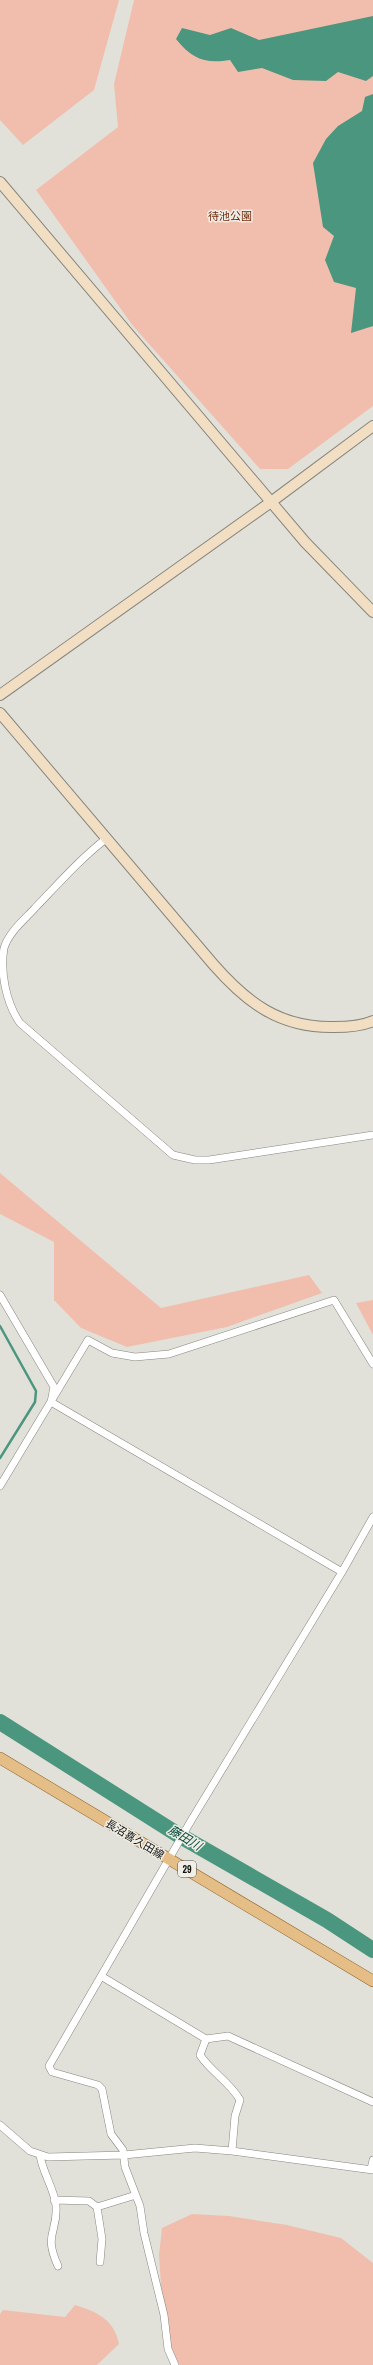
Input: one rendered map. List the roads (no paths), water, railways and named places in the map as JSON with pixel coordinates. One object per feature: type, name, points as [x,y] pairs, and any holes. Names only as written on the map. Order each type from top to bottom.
[{"type":"main road","name":"長沼喜久田線","points":[[0,1758],[172,1856],[373,1981]]},
{"type":"street","points":[[0,182],[305,542],[373,612]]},
{"type":"street","points":[[0,695],[271,502],[373,426]]},
{"type":"street","points":[[0,713],[213,964],[250,1002],[274,1015],[298,1024],[322,1027],[346,1027],[373,1021]]},
{"type":"street","points":[[107,838],[82,857],[9,936],[1,962],[3,982],[6,997],[20,1023],[173,1155],[195,1160],[208,1160],[373,1135]]},
{"type":"street","points":[[0,1295],[54,1386],[51,1402]]},
{"type":"street","points":[[0,1486],[88,1340],[112,1353],[135,1357],[169,1354],[334,1300],[373,1364]]},
{"type":"street","points":[[51,1402],[342,1572]]},
{"type":"street","points":[[175,2365],[168,2349],[164,2315],[144,2233],[140,2206],[125,2166],[122,2149],[111,2134],[102,2089],[98,2085],[52,2072],[49,2068],[189,1825],[342,1572],[373,1516]]},
{"type":"street","points":[[101,1976],[206,2039],[228,2036],[373,2102]]},
{"type":"street","points":[[206,2039],[200,2055],[209,2068],[233,2088],[240,2100],[234,2116],[232,2151]]},
{"type":"street","points":[[0,2125],[23,2147],[48,2157],[124,2155],[195,2148],[232,2151],[372,2170],[373,2160]]},
{"type":"street","points":[[40,2155],[43,2170],[56,2205],[50,2244],[58,2266]]},
{"type":"street","points":[[98,2207],[136,2194]]},
{"type":"street","points":[[54,2200],[89,2201],[98,2207],[102,2239],[100,2262]]},
{"type":"waterway","points":[[0,1326],[36,1391],[35,1402],[0,1458]]},
{"type":"waterway","name":"藤田川","points":[[0,1722],[177,1834],[327,1920],[373,1950]]},
{"type":"park label","name":"待池公園","points":[[230,216]]}]
